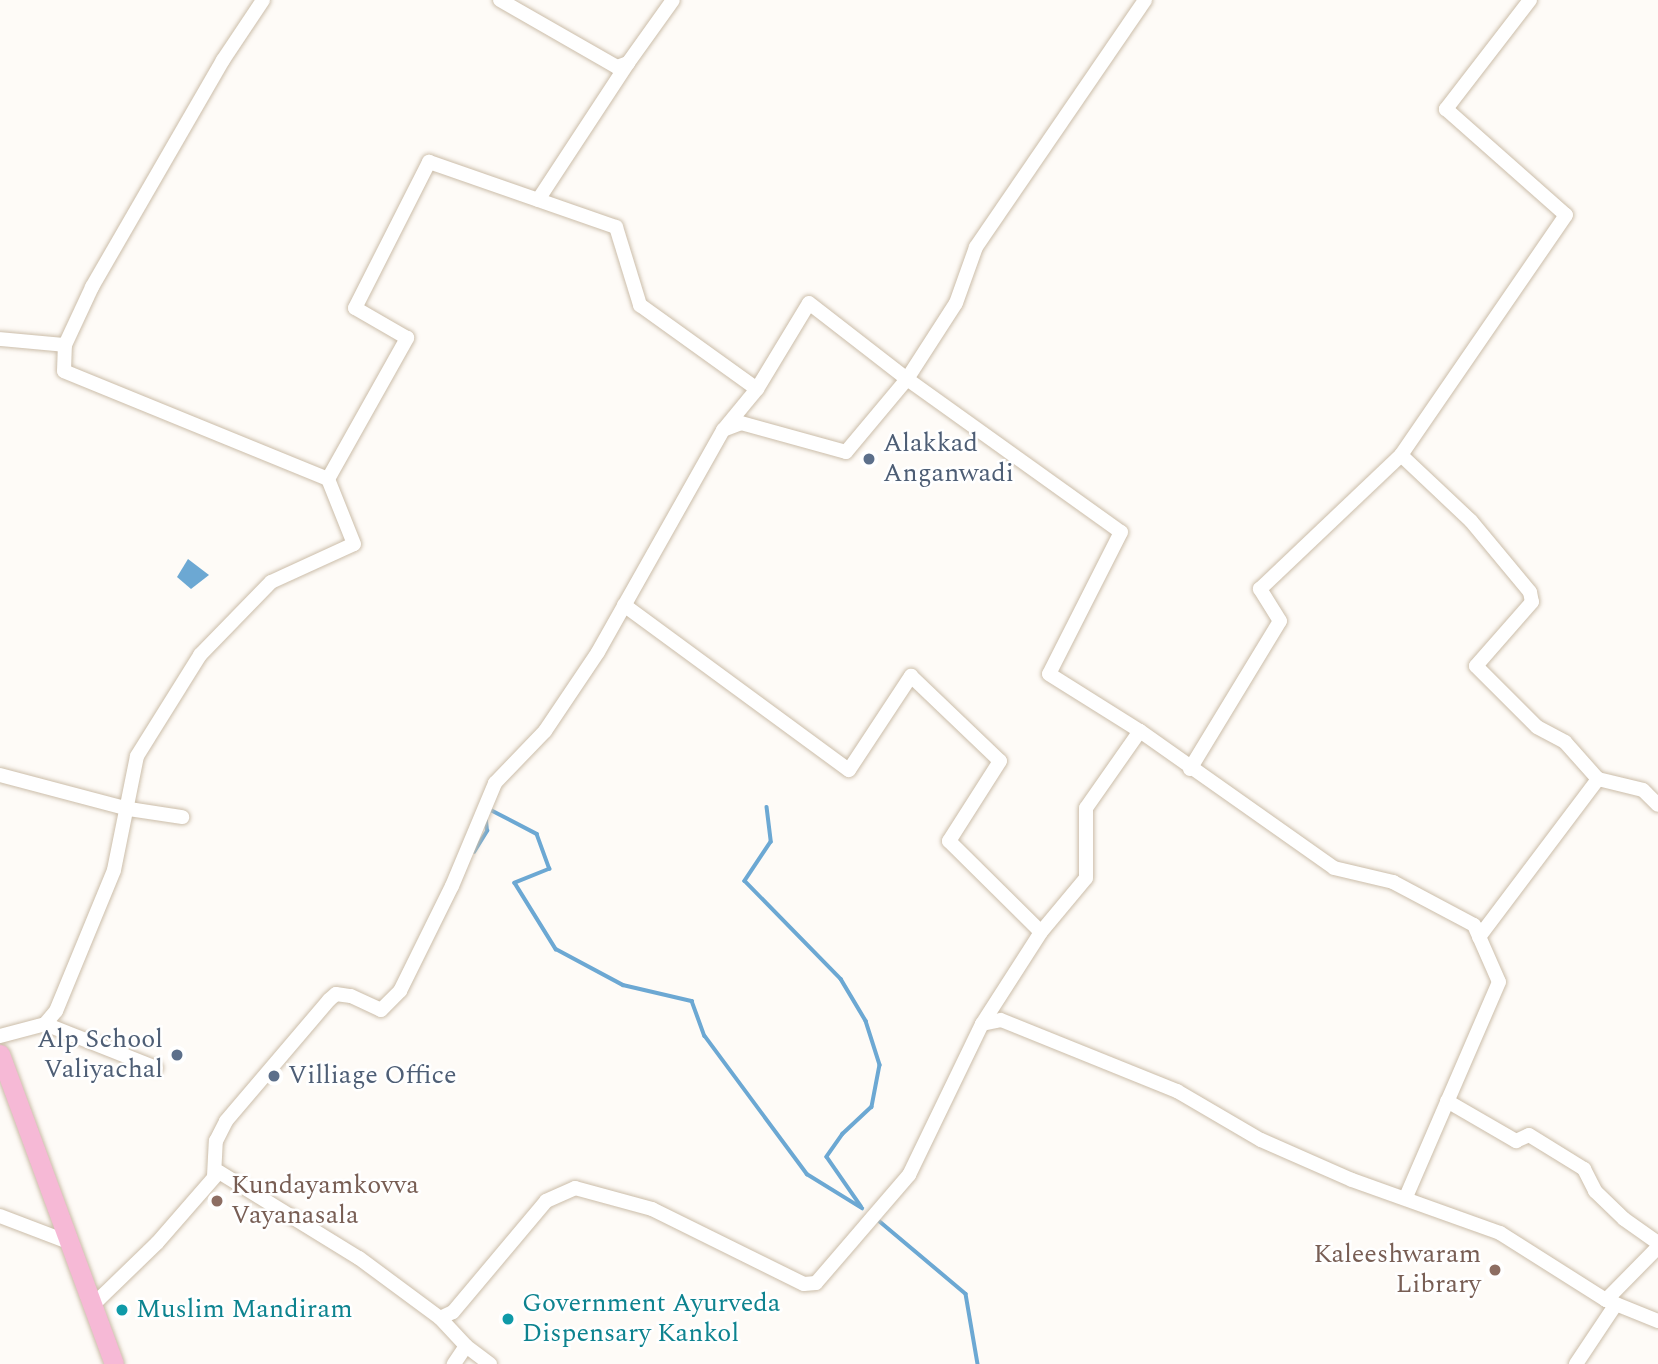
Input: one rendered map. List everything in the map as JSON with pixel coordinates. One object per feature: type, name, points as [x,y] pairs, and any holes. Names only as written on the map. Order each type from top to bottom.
[{"type":"main road","points":[[0,1054],[114,1364]]},
{"type":"street","points":[[0,1036],[45,1024],[56,1011],[97,915],[129,808],[137,756],[200,655],[271,582],[354,544],[328,479],[64,371],[65,345],[125,228],[263,0]]},
{"type":"street","points":[[500,0],[617,67],[628,63]]},
{"type":"street","points":[[538,200],[673,0]]},
{"type":"street","points":[[723,430],[741,423],[846,452],[906,379],[956,303],[976,247],[1145,0]]},
{"type":"street","points":[[1190,769],[1280,621],[1261,589],[1401,455],[1566,215],[1446,109],[1530,0]]},
{"type":"street","points":[[328,479],[407,338],[355,308],[429,162],[616,227],[640,305],[757,389]]},
{"type":"street","points":[[214,1176],[216,1141],[226,1121],[329,1000],[336,994],[351,996],[381,1010],[400,991],[452,886],[495,783],[545,731],[624,605],[723,430],[757,389],[809,303],[906,379],[1121,531],[1049,674],[1140,731],[1190,769],[1334,868],[1393,882],[1474,925],[1499,982],[1406,1197]]},
{"type":"street","points":[[0,338],[65,345]]},
{"type":"street","points":[[1401,455],[1471,521],[1530,592],[1532,602],[1476,666],[1537,727],[1565,742],[1598,779],[1643,790],[1658,805]]},
{"type":"street","points":[[624,605],[849,770],[911,676],[1000,761],[949,841],[1041,932]]},
{"type":"street","points":[[440,1318],[453,1312],[546,1201],[575,1188],[652,1209],[804,1284],[816,1283],[909,1175],[982,1024],[1041,932],[1086,878],[1086,808],[1140,731]]},
{"type":"street","points":[[0,775],[129,808],[182,817]]},
{"type":"street","points":[[1479,937],[1598,779]]},
{"type":"street","points":[[982,1024],[1001,1020],[1177,1091],[1261,1140],[1352,1180],[1406,1197],[1500,1233],[1611,1302],[1658,1321]]},
{"type":"street","points":[[45,1024],[156,1068]]},
{"type":"street","points":[[1447,1101],[1516,1141],[1529,1135],[1584,1169],[1595,1191],[1624,1219],[1658,1245],[1611,1302],[1576,1364]]},
{"type":"street","points":[[94,1304],[157,1243],[219,1172],[359,1258],[440,1318],[466,1346],[490,1364]]},
{"type":"street","points":[[0,1216],[68,1242]]},
{"type":"street","points":[[454,1364],[466,1346]]},
{"type":"water","points":[[188,559],[209,575],[191,589],[177,577]]},
{"type":"waterway","points":[[767,807],[771,842],[745,881],[841,979],[866,1021],[880,1065],[872,1107],[843,1134],[827,1157],[861,1206]]},
{"type":"waterway","points":[[489,809],[537,834],[550,869],[515,883],[556,949],[623,985],[692,1001],[705,1036],[807,1174],[862,1208]]},
{"type":"waterway","points":[[474,852],[487,831],[486,821]]},
{"type":"waterway","points":[[877,1219],[966,1294],[978,1364]]},
{"type":"place","name":"Alakkad Anganwadi","points":[[869,459]]},
{"type":"place","name":"Alp School Valiyachal","points":[[177,1055]]},
{"type":"place","name":"Villiage Office","points":[[274,1076]]},
{"type":"place","name":"Kundayamkovva Vayanasala","points":[[217,1201]]},
{"type":"place","name":"Kaleeshwaram Library","points":[[1495,1270]]},
{"type":"place","name":"Muslim Mandiram","points":[[122,1310]]},
{"type":"place","name":"Government Ayurveda Dispensary Kankol","points":[[508,1319]]}]
